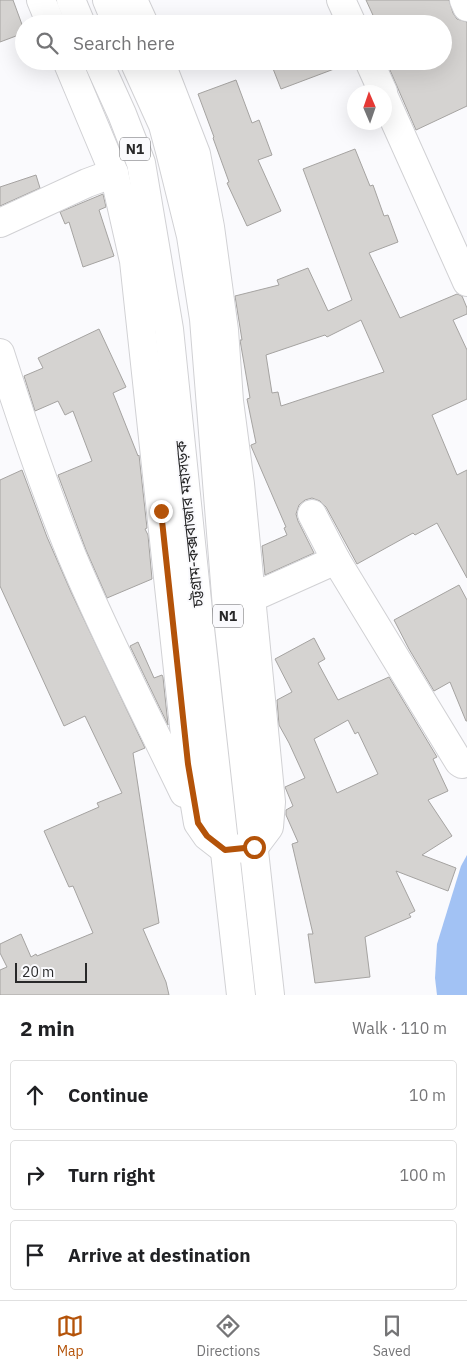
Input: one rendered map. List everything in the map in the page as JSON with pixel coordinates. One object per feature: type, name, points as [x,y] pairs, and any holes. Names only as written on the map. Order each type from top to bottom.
[{"type":"main road","points":[[40,0],[47,15]]},
{"type":"main road","points":[[70,0],[77,15]]},
{"type":"main road","points":[[107,0],[113,15]]},
{"type":"main road","points":[[133,0],[140,15]]},
{"type":"main road","points":[[341,0],[348,15]]},
{"type":"main road","points":[[464,0],[467,7]]},
{"type":"main road","points":[[71,70],[114,173],[134,261],[188,764],[198,823]]},
{"type":"main road","name":"চট্টগ্রাম-কক্সবাজার মহাসড়ক","points":[[102,70],[141,163],[170,329],[185,484],[241,995]]},
{"type":"main road","name":"চট্টগ্রাম-কক্সবাজার মহাসড়ক","points":[[138,70],[163,125],[191,236],[204,319],[227,608],[270,995]]},
{"type":"main road","points":[[0,353],[30,446],[72,556],[124,672],[198,823],[207,836],[225,850],[254,847],[269,827],[271,802],[240,484],[229,401],[224,330],[210,227],[196,154],[163,70]]},
{"type":"main road","points":[[373,70],[380,85]]},
{"type":"main road","points":[[392,115],[467,282]]},
{"type":"main road","points":[[0,223],[87,182],[114,173]]},
{"type":"main road","points":[[144,356],[174,374]]},
{"type":"main road","points":[[214,449],[233,425]]},
{"type":"main road","points":[[157,468],[185,484]]},
{"type":"main road","points":[[219,510],[240,484]]},
{"type":"main road","points":[[312,514],[336,560],[459,762],[462,764],[467,762]]},
{"type":"main road","points":[[251,598],[336,560]]},
{"type":"water","points":[[467,855],[467,995],[437,995],[435,978],[437,944],[461,866]]},
{"type":"building","points":[[0,0],[13,0],[18,15],[15,15],[15,36],[0,42]]},
{"type":"building","points":[[366,0],[449,0],[457,19],[467,22],[467,106],[416,130],[390,70],[452,70],[452,15],[373,15]]},
{"type":"building","points":[[274,70],[331,70],[281,89]]},
{"type":"building","points":[[236,80],[252,123],[259,120],[272,155],[258,160],[281,211],[247,226],[227,183],[229,182],[198,94]]},
{"type":"building","points":[[355,149],[370,186],[373,185],[384,216],[388,215],[398,242],[369,253],[400,318],[457,294],[462,296],[467,308],[467,314],[453,320],[467,350],[467,399],[432,415],[457,475],[467,470],[467,578],[437,523],[415,535],[413,533],[357,564],[326,507],[320,501],[312,498],[305,500],[299,505],[296,514],[314,553],[265,575],[262,546],[287,535],[284,528],[286,527],[251,446],[256,443],[247,399],[250,398],[235,296],[279,285],[277,280],[308,268],[328,311],[352,300],[303,169]],"holes":[[[361,320],[384,372],[281,406],[278,392],[272,393],[266,355],[325,335],[327,337]]]},
{"type":"building","points":[[36,175],[40,188],[0,206],[0,187]]},
{"type":"building","points":[[103,194],[106,207],[99,210],[114,256],[83,267],[69,222],[65,224],[60,212]]},
{"type":"building","points":[[99,329],[126,387],[113,393],[139,455],[147,528],[145,529],[148,535],[152,579],[107,598],[86,550],[58,475],[92,461],[73,411],[65,415],[58,401],[35,411],[24,376],[43,368],[38,358]]},
{"type":"building","points":[[22,470],[47,537],[71,592],[145,748],[133,753],[159,923],[143,929],[166,982],[169,995],[0,995],[0,970],[7,967],[0,953],[0,944],[21,934],[31,957],[93,933],[73,886],[69,887],[44,831],[99,807],[97,803],[122,793],[85,716],[64,726],[0,586],[0,480]]},
{"type":"building","points":[[459,585],[467,600],[467,721],[450,682],[434,691],[394,620]]},
{"type":"building","points":[[314,638],[325,659],[318,663],[338,700],[389,677],[437,757],[433,759],[448,791],[428,800],[452,836],[422,855],[456,868],[448,891],[396,871],[415,911],[409,914],[411,917],[365,937],[370,977],[315,983],[308,934],[313,934],[292,844],[298,842],[286,815],[286,810],[293,806],[285,787],[305,778],[279,725],[277,700],[292,692],[275,659]],"holes":[[[348,720],[355,734],[358,732],[378,774],[337,793],[314,739]]]},
{"type":"building","points":[[138,642],[154,678],[162,675],[163,677],[168,725],[130,646]]},
{"type":"route","points":[[161,511],[188,764],[198,823],[207,836],[225,850],[254,847]]}]
